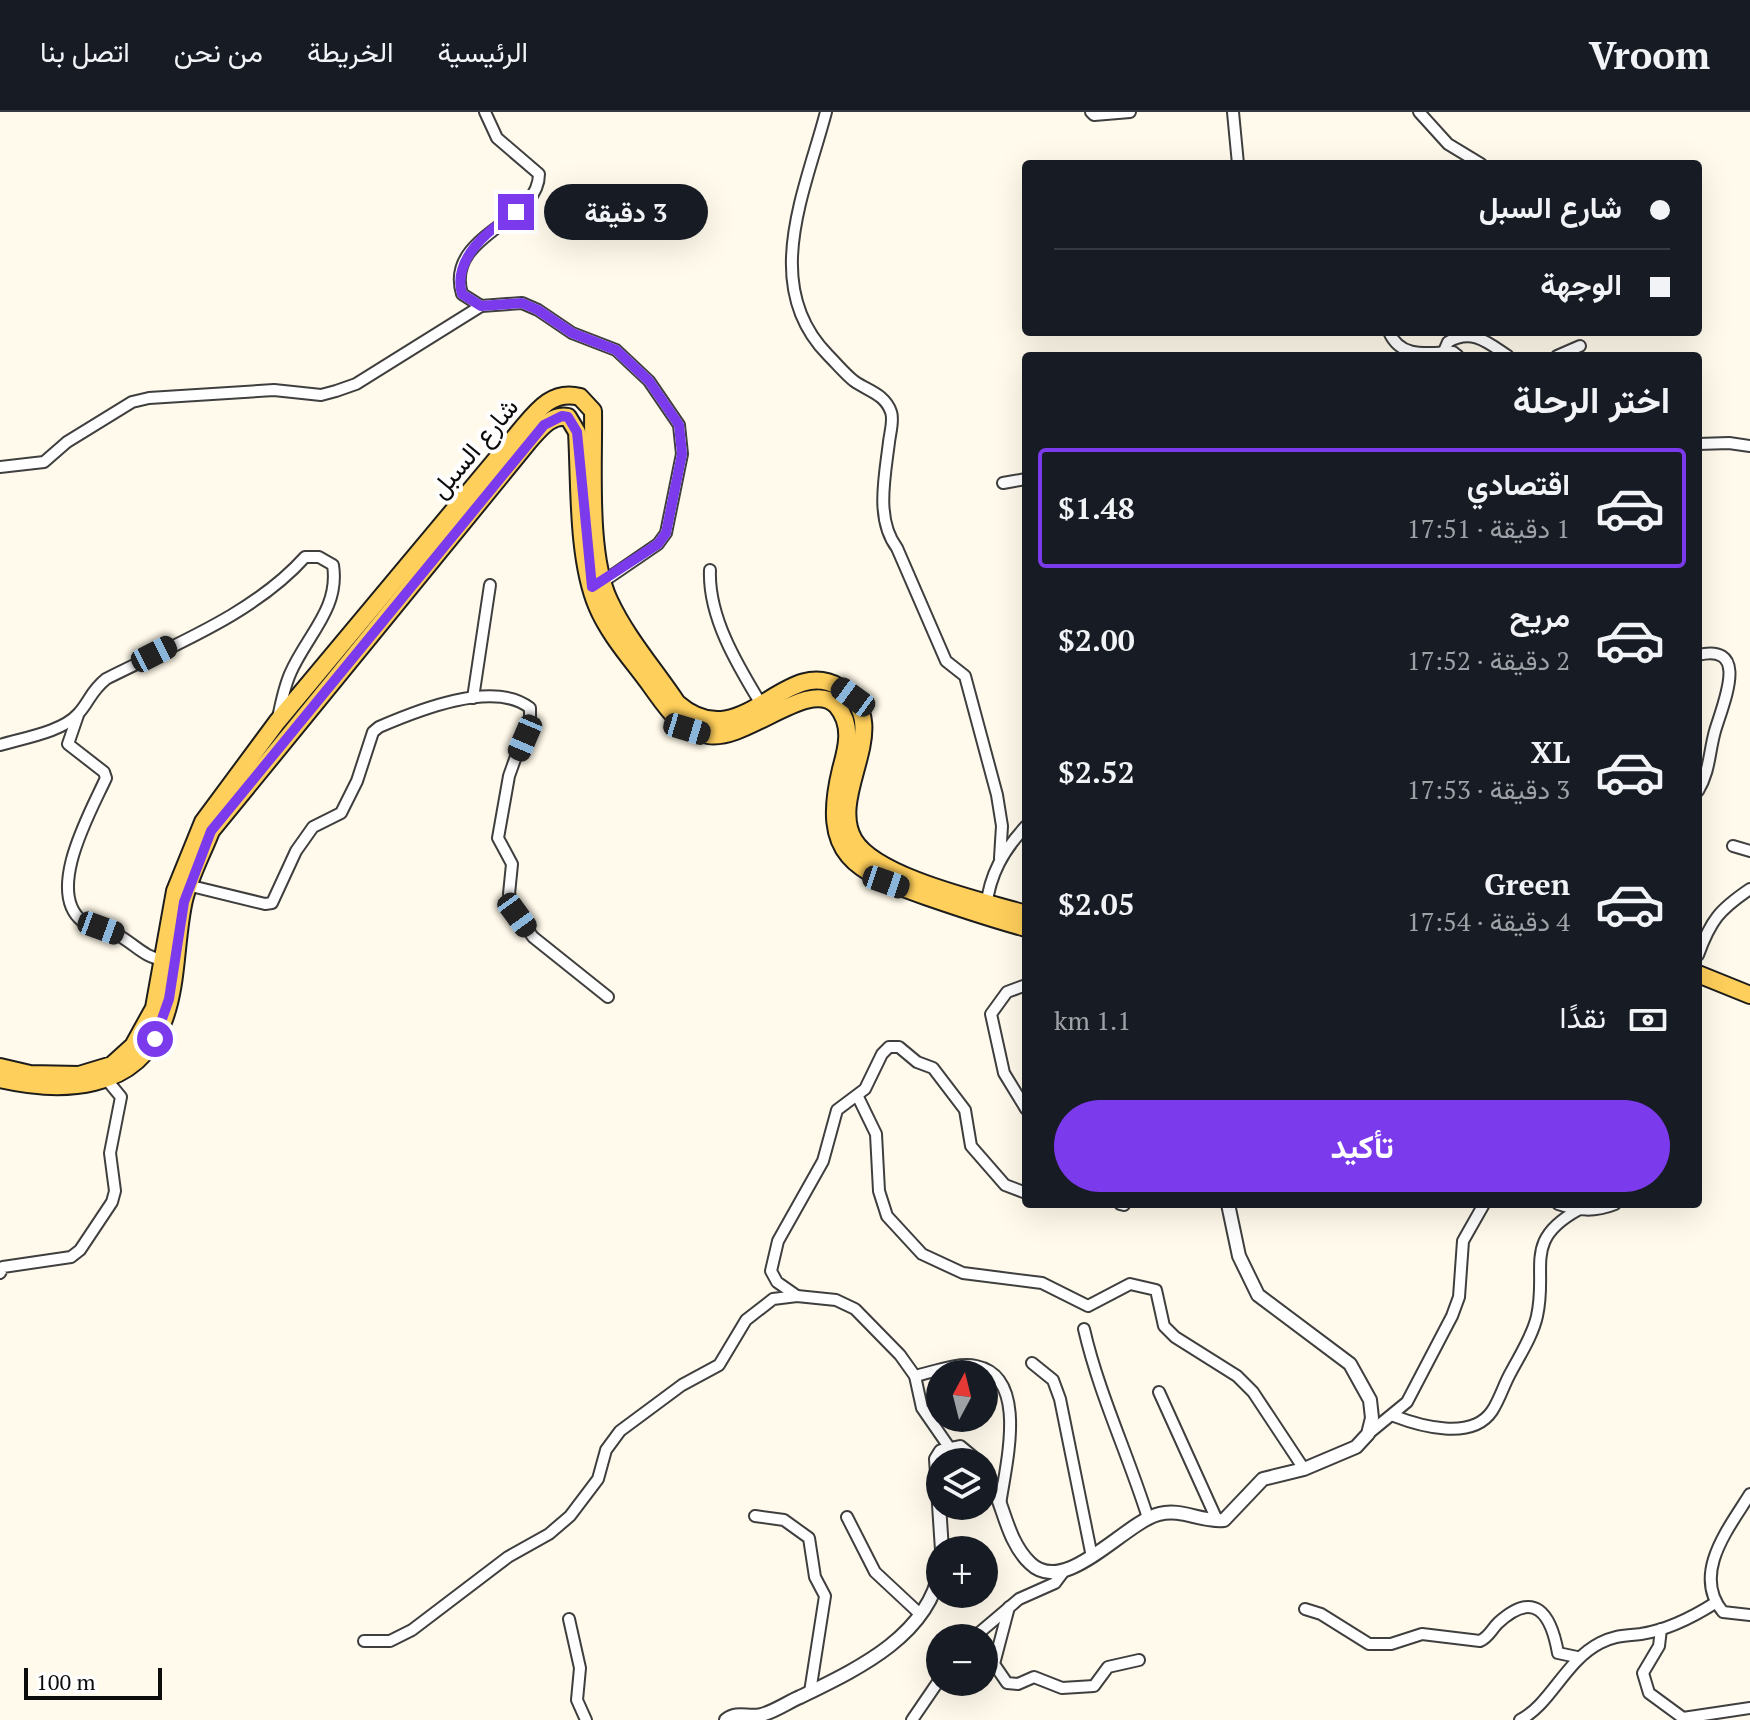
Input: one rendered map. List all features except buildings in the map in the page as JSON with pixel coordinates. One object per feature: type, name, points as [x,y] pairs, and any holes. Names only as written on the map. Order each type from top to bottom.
[{"type":"main road","name":"شارع السبل","points":[[0,1067],[54,1076],[79,1075],[112,1065],[133,1046],[154,1008],[183,884],[203,822],[277,722],[532,416],[559,395],[580,397],[593,411],[591,466],[597,584],[677,703],[708,722],[728,721],[801,683],[820,681],[836,685],[853,697],[863,716],[862,747],[848,807],[849,826],[854,840],[889,868],[1022,926]]},
{"type":"main road","name":"شارع السبل","points":[[0,1079],[54,1088],[80,1087],[107,1080],[138,1059],[155,1039],[164,1021],[183,884],[211,831],[234,799],[530,440],[544,425],[562,416],[568,417],[577,432],[597,584],[606,623],[671,714],[687,729],[711,736],[733,734],[803,699],[818,697],[831,701],[844,719],[849,740],[833,806],[842,846],[856,866],[886,882],[985,910],[1022,914]]},
{"type":"main road","points":[[1702,965],[1750,983]]},
{"type":"main road","points":[[1702,976],[1750,995]]},
{"type":"street","points":[[481,306],[462,294],[458,282],[461,270],[495,225],[532,201],[539,188],[539,174],[497,138],[485,112]]},
{"type":"street","points":[[826,112],[798,207],[791,285],[800,313],[824,351],[853,380],[884,399],[893,414],[883,499],[886,534],[897,548],[946,661],[965,676],[997,795],[1002,826],[1000,858]]},
{"type":"street","points":[[1091,112],[1094,115],[1130,112]]},
{"type":"street","points":[[1233,112],[1238,160]]},
{"type":"street","points":[[1419,112],[1448,144],[1474,160]]},
{"type":"street","points":[[0,467],[44,462],[67,442],[132,402],[274,390],[321,395],[336,391],[356,384],[481,306],[522,303],[572,333],[616,350],[649,381],[679,425],[682,454],[666,533],[658,544],[597,584]]},
{"type":"street","points":[[1391,336],[1395,346],[1407,352]]},
{"type":"street","points":[[1444,352],[1448,342],[1458,336]]},
{"type":"street","points":[[1477,336],[1502,352]]},
{"type":"street","points":[[1566,352],[1580,346]]},
{"type":"street","points":[[1702,444],[1750,446]]},
{"type":"street","points":[[1003,483],[1022,480]]},
{"type":"street","points":[[164,960],[139,951],[117,934],[84,923],[73,911],[68,895],[68,875],[82,829],[106,778],[104,772],[68,744],[79,713],[91,691],[106,679],[227,618],[293,570],[305,557],[319,557],[333,565],[337,586],[326,613],[290,673],[277,722]]},
{"type":"street","points":[[710,570],[709,583],[726,637],[761,704]]},
{"type":"street","points":[[473,698],[490,585]]},
{"type":"street","points":[[1702,655],[1719,653],[1728,656],[1736,666],[1736,686],[1715,731],[1702,784]]},
{"type":"street","points":[[183,884],[265,904],[272,903],[296,851],[313,827],[341,813],[357,781],[373,732],[413,712],[473,698],[519,700],[530,708],[525,738],[509,776],[498,838],[512,864],[509,894],[517,915],[533,937],[608,997]]},
{"type":"street","points":[[0,745],[68,722],[79,713]]},
{"type":"street","points":[[985,910],[990,882],[1000,858],[1022,831]]},
{"type":"street","points":[[1733,846],[1750,851]]},
{"type":"street","points":[[1702,945],[1710,924],[1722,909],[1750,889]]},
{"type":"street","points":[[1022,986],[1007,992],[991,1014],[1004,1073],[1022,1102]]},
{"type":"street","points":[[797,1296],[777,1282],[771,1271],[771,1259],[823,1161],[837,1110],[858,1097],[889,1047],[899,1047],[917,1062],[933,1068],[960,1102],[971,1146],[1005,1185],[1022,1191]]},
{"type":"street","points":[[0,1273],[3,1267],[71,1257],[80,1250],[112,1202],[115,1191],[110,1153],[121,1097],[107,1080]]},
{"type":"street","points":[[858,1097],[876,1134],[879,1191],[887,1216],[922,1254],[963,1273],[1042,1283],[1088,1306],[1130,1284],[1156,1290],[1164,1326],[1175,1337],[1237,1376],[1253,1392],[1304,1469]]},
{"type":"street","points":[[1229,1208],[1247,1279],[1258,1295],[1350,1364],[1370,1400],[1372,1418],[1368,1434]]},
{"type":"street","points":[[998,1502],[1013,1541],[1031,1565],[1046,1572],[1064,1571],[1092,1557],[1148,1518],[1180,1511],[1202,1521],[1224,1520],[1263,1479],[1304,1469],[1356,1447],[1407,1402],[1452,1316],[1459,1297],[1463,1241],[1482,1208]]},
{"type":"street","points":[[1571,1208],[1604,1208]]},
{"type":"street","points":[[1394,1416],[1422,1426],[1444,1429],[1467,1426],[1491,1414],[1537,1319],[1539,1253],[1545,1238],[1561,1220],[1578,1210]]},
{"type":"street","points":[[364,1641],[390,1641],[412,1630],[508,1557],[549,1534],[570,1516],[598,1479],[606,1450],[620,1431],[682,1385],[719,1365],[746,1320],[773,1299],[797,1296],[836,1300],[855,1309],[900,1355],[915,1376],[922,1408],[949,1447]]},
{"type":"street","points":[[1084,1329],[1099,1389],[1127,1451],[1148,1518]]},
{"type":"street","points":[[1032,1363],[1053,1380],[1060,1399],[1092,1557]]},
{"type":"street","points":[[915,1376],[973,1365],[990,1371],[1004,1385],[1011,1426],[1000,1506]]},
{"type":"street","points":[[1159,1392],[1217,1520]]},
{"type":"street","points":[[941,1536],[936,1459],[949,1447],[961,1448]]},
{"type":"street","points":[[1750,1494],[1713,1557],[1709,1579],[1715,1603],[1723,1612],[1750,1615]]},
{"type":"street","points":[[755,1516],[784,1520],[809,1538],[815,1577],[825,1596],[810,1692]]},
{"type":"street","points":[[847,1517],[875,1572],[920,1614]]},
{"type":"street","points":[[989,1624],[1009,1607],[1055,1583],[1064,1571]]},
{"type":"street","points":[[1520,1720],[1577,1657],[1621,1633],[1661,1629],[1692,1617],[1715,1603]]},
{"type":"street","points":[[726,1720],[733,1715],[759,1718],[869,1661],[911,1628],[926,1605]]},
{"type":"street","points":[[1009,1607],[994,1664],[1007,1683],[1018,1684],[1034,1677],[1062,1688],[1094,1686],[1108,1667],[1139,1660]]},
{"type":"street","points":[[1305,1609],[1321,1614],[1359,1641],[1381,1646],[1422,1634],[1480,1641],[1518,1609],[1532,1607],[1542,1611],[1550,1621],[1558,1653],[1577,1657]]},
{"type":"street","points":[[569,1619],[580,1668],[577,1700],[586,1720]]},
{"type":"street","points":[[1661,1629],[1659,1646],[1643,1673],[1649,1693],[1683,1718],[1750,1708]]},
{"type":"street","points":[[912,1720],[928,1696]]},
{"type":"route","points":[[155,1039],[164,1021],[169,999],[184,902],[211,831],[234,799],[544,425],[553,419],[568,417],[577,432],[588,575],[592,587],[658,544],[666,533],[679,481],[682,454],[679,425],[649,381],[616,350],[572,333],[538,310],[512,302],[481,306],[462,294],[458,282],[461,270],[475,247],[495,225],[516,212]]}]
